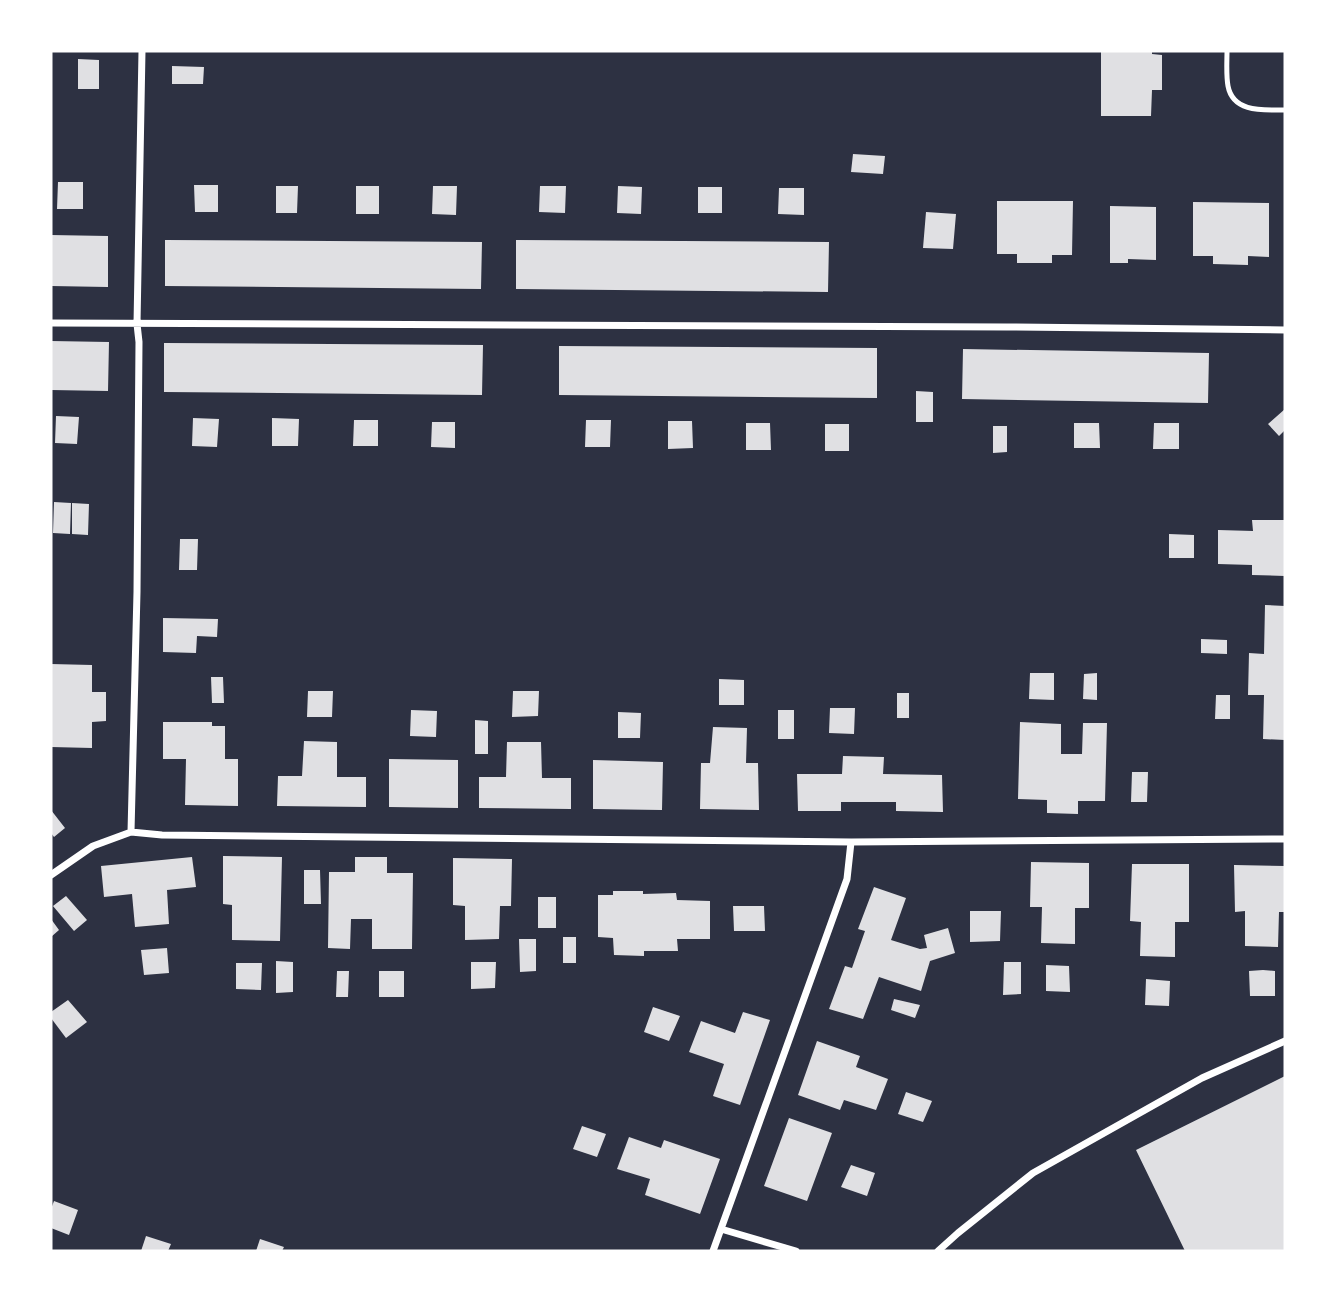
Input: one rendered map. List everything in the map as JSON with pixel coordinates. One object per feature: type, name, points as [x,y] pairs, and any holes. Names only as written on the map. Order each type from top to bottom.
[{"type":"street","points":[[131,832],[137,592],[142,51]]},
{"type":"street","points":[[51,323],[1285,330]]},
{"type":"street","points":[[51,876],[93,846],[131,832],[162,835],[851,842],[1285,839]]},
{"type":"street","points":[[713,1251],[847,879],[851,842]]},
{"type":"street","points":[[938,1251],[1032,1173],[1202,1078],[1285,1041]]},
{"type":"street","points":[[721,1229],[796,1251]]},
{"type":"lane","points":[[1227,51],[1228,88],[1236,102],[1255,110],[1285,110]]},
{"type":"building","points":[[1101,51],[1152,51],[1152,54],[1162,55],[1162,90],[1152,90],[1151,116],[1101,116]]},
{"type":"building","points":[[78,59],[99,60],[99,89],[78,89]]},
{"type":"building","points":[[172,66],[204,67],[203,84],[172,84]]},
{"type":"building","points":[[853,154],[885,156],[883,174],[851,172]]},
{"type":"building","points":[[58,182],[83,182],[83,209],[57,209]]},
{"type":"building","points":[[194,185],[218,185],[218,212],[195,212]]},
{"type":"building","points":[[276,186],[298,186],[297,213],[276,213]]},
{"type":"building","points":[[356,186],[379,186],[379,214],[356,214]]},
{"type":"building","points":[[433,186],[457,186],[456,215],[432,214]]},
{"type":"building","points":[[540,186],[566,186],[565,213],[539,212]]},
{"type":"building","points":[[618,186],[642,187],[641,214],[617,213]]},
{"type":"building","points":[[698,187],[722,187],[722,213],[698,213]]},
{"type":"building","points":[[779,188],[804,188],[804,215],[778,214]]},
{"type":"building","points":[[997,201],[1073,201],[1072,255],[1052,255],[1052,263],[1017,263],[1017,254],[997,254]]},
{"type":"building","points":[[1193,202],[1269,203],[1269,257],[1248,256],[1248,265],[1213,264],[1213,256],[1193,256]]},
{"type":"building","points":[[1110,206],[1156,207],[1156,260],[1128,259],[1128,263],[1110,263]]},
{"type":"building","points":[[926,212],[956,214],[953,249],[923,248]]},
{"type":"building","points":[[51,235],[108,236],[108,287],[51,286]]},
{"type":"building","points":[[165,240],[482,242],[481,289],[165,286]]},
{"type":"building","points":[[516,240],[829,242],[828,292],[516,289]]},
{"type":"building","points":[[51,341],[109,342],[108,391],[51,390]]},
{"type":"building","points":[[164,343],[483,345],[482,395],[164,392]]},
{"type":"building","points":[[559,346],[877,348],[877,398],[559,395]]},
{"type":"building","points":[[963,349],[1209,353],[1208,403],[962,399]]},
{"type":"building","points":[[916,391],[933,392],[933,422],[916,422]]},
{"type":"building","points":[[1285,409],[1285,430],[1279,436],[1268,424]]},
{"type":"building","points":[[56,416],[79,417],[77,444],[55,443]]},
{"type":"building","points":[[193,418],[219,419],[217,447],[192,446]]},
{"type":"building","points":[[272,418],[299,419],[298,446],[272,446]]},
{"type":"building","points":[[354,420],[378,420],[378,446],[353,446]]},
{"type":"building","points":[[586,420],[611,420],[610,447],[585,447]]},
{"type":"building","points":[[668,421],[692,421],[693,448],[668,449]]},
{"type":"building","points":[[432,422],[455,422],[455,448],[431,447]]},
{"type":"building","points":[[746,423],[770,423],[771,450],[746,450]]},
{"type":"building","points":[[1074,423],[1099,423],[1100,448],[1074,448]]},
{"type":"building","points":[[1154,423],[1179,423],[1179,449],[1153,449]]},
{"type":"building","points":[[825,424],[849,424],[849,451],[825,451]]},
{"type":"building","points":[[993,426],[1007,426],[1007,452],[993,453]]},
{"type":"building","points":[[54,502],[71,503],[70,534],[53,533]]},
{"type":"building","points":[[72,503],[89,504],[88,535],[72,534]]},
{"type":"building","points":[[1252,520],[1285,520],[1285,576],[1252,575],[1252,565],[1218,564],[1218,530],[1253,531]]},
{"type":"building","points":[[1169,534],[1194,535],[1194,558],[1169,558]]},
{"type":"building","points":[[180,539],[198,539],[197,570],[179,570]]},
{"type":"building","points":[[1265,605],[1285,606],[1285,740],[1263,739],[1264,695],[1248,695],[1249,653],[1264,654]]},
{"type":"building","points":[[163,618],[218,619],[217,637],[197,636],[196,653],[163,652]]},
{"type":"building","points":[[1201,639],[1227,640],[1227,654],[1201,653]]},
{"type":"building","points":[[51,664],[92,665],[92,692],[106,692],[106,721],[92,722],[92,748],[51,747]]},
{"type":"building","points":[[1030,673],[1054,673],[1054,700],[1029,699]]},
{"type":"building","points":[[1097,673],[1097,700],[1083,699],[1084,674]]},
{"type":"building","points":[[211,677],[223,677],[224,703],[212,703]]},
{"type":"building","points":[[719,679],[744,680],[744,705],[719,705]]},
{"type":"building","points":[[308,691],[333,691],[332,717],[307,717]]},
{"type":"building","points":[[513,691],[539,691],[538,716],[512,717]]},
{"type":"building","points":[[897,693],[909,693],[909,718],[897,718]]},
{"type":"building","points":[[1216,695],[1230,695],[1230,719],[1215,719]]},
{"type":"building","points":[[830,708],[855,708],[854,734],[829,733]]},
{"type":"building","points":[[411,710],[437,711],[436,737],[410,736]]},
{"type":"building","points":[[778,710],[794,710],[794,739],[778,739]]},
{"type":"building","points":[[618,712],[641,713],[640,738],[618,738]]},
{"type":"building","points":[[475,720],[488,721],[488,754],[475,754]]},
{"type":"building","points":[[163,722],[212,722],[212,726],[225,726],[225,759],[238,759],[238,806],[185,805],[186,759],[163,759]]},
{"type":"building","points":[[1020,722],[1061,724],[1061,754],[1082,754],[1083,723],[1107,723],[1105,801],[1078,801],[1078,814],[1047,813],[1047,800],[1018,799]]},
{"type":"building","points":[[713,727],[747,728],[746,763],[758,763],[759,810],[700,809],[701,763],[710,763]]},
{"type":"building","points":[[304,741],[337,742],[337,777],[366,777],[366,807],[277,806],[278,776],[302,776]]},
{"type":"building","points":[[507,742],[541,742],[542,778],[571,778],[571,809],[479,808],[479,777],[506,777]]},
{"type":"building","points":[[843,756],[884,757],[883,774],[942,775],[943,812],[896,811],[896,802],[841,802],[841,811],[798,811],[797,774],[842,774]]},
{"type":"building","points":[[389,759],[458,760],[458,808],[389,807]]},
{"type":"building","points":[[593,760],[663,762],[662,810],[593,809]]},
{"type":"building","points":[[1132,772],[1148,772],[1147,802],[1131,802]]},
{"type":"building","points":[[51,810],[65,828],[54,837],[51,833]]},
{"type":"building","points":[[223,856],[282,857],[280,941],[232,940],[232,905],[223,904]]},
{"type":"building","points":[[192,857],[196,887],[167,890],[169,924],[135,927],[132,894],[104,897],[101,866]]},
{"type":"building","points":[[355,857],[387,857],[387,873],[413,873],[412,949],[372,949],[372,919],[351,919],[350,949],[328,948],[329,872],[355,872]]},
{"type":"building","points":[[453,858],[512,859],[511,906],[500,906],[499,939],[465,940],[465,906],[453,905]]},
{"type":"building","points":[[1031,862],[1089,863],[1089,908],[1075,908],[1075,944],[1041,943],[1042,907],[1030,907]]},
{"type":"building","points":[[1132,864],[1189,864],[1189,922],[1175,922],[1175,957],[1140,956],[1141,922],[1130,921]]},
{"type":"building","points":[[1234,865],[1285,866],[1285,912],[1279,912],[1278,947],[1245,946],[1245,911],[1235,912]]},
{"type":"building","points":[[304,870],[320,870],[321,904],[304,904]]},
{"type":"building","points":[[874,887],[906,898],[891,940],[920,949],[927,948],[924,935],[948,928],[955,953],[930,961],[921,991],[879,977],[863,1019],[829,1009],[845,966],[852,968],[865,931],[858,929]]},
{"type":"building","points":[[613,891],[676,893],[677,900],[710,901],[710,939],[677,939],[678,951],[644,951],[644,956],[614,955],[613,938],[598,937],[598,895],[613,895]]},
{"type":"building","points":[[66,896],[87,920],[74,931],[53,906]]},
{"type":"building","points":[[538,897],[556,897],[556,928],[538,928]]},
{"type":"building","points":[[733,906],[764,906],[765,931],[734,931]]},
{"type":"building","points":[[970,911],[1001,911],[1000,941],[970,942]]},
{"type":"building","points":[[51,919],[59,930],[51,937]]},
{"type":"building","points":[[563,937],[576,937],[576,963],[563,963]]},
{"type":"building","points":[[519,939],[536,939],[536,971],[520,972]]},
{"type":"building","points":[[167,948],[169,973],[144,975],[141,950]]},
{"type":"building","points":[[276,961],[293,962],[293,992],[276,993]]},
{"type":"building","points":[[471,962],[496,962],[495,988],[471,989]]},
{"type":"building","points":[[1004,962],[1021,962],[1021,994],[1003,995]]},
{"type":"building","points":[[236,963],[262,963],[261,990],[236,989]]},
{"type":"building","points":[[1046,965],[1069,966],[1070,992],[1046,991]]},
{"type":"building","points":[[337,971],[349,971],[348,997],[336,997]]},
{"type":"building","points":[[379,971],[404,971],[404,997],[379,997]]},
{"type":"building","points":[[1249,971],[1275,971],[1275,996],[1250,996]]},
{"type":"building","points":[[1146,979],[1170,981],[1169,1006],[1145,1005]]},
{"type":"building","points":[[894,999],[920,1005],[915,1018],[891,1010]]},
{"type":"building","points":[[68,1000],[87,1022],[66,1038],[51,1018],[51,1012]]},
{"type":"building","points":[[653,1007],[680,1016],[669,1041],[644,1032]]},
{"type":"building","points":[[743,1012],[770,1020],[740,1105],[713,1096],[724,1064],[689,1052],[701,1021],[735,1033]]},
{"type":"building","points":[[817,1041],[860,1056],[856,1067],[888,1079],[876,1110],[844,1100],[840,1110],[798,1095]]},
{"type":"building","points":[[1285,1076],[1285,1251],[1185,1251],[1136,1150]]},
{"type":"building","points":[[906,1092],[932,1101],[923,1122],[898,1114]]},
{"type":"building","points":[[789,1118],[832,1133],[807,1201],[764,1186]]},
{"type":"building","points":[[582,1126],[606,1134],[597,1157],[573,1149]]},
{"type":"building","points":[[629,1137],[661,1148],[664,1140],[720,1159],[700,1214],[645,1195],[650,1179],[617,1169]]},
{"type":"building","points":[[851,1165],[875,1173],[867,1196],[841,1187]]},
{"type":"building","points":[[54,1201],[78,1210],[69,1235],[51,1228]]},
{"type":"building","points":[[146,1236],[171,1244],[168,1251],[141,1251]]},
{"type":"building","points":[[260,1239],[284,1247],[282,1251],[256,1251]]}]
